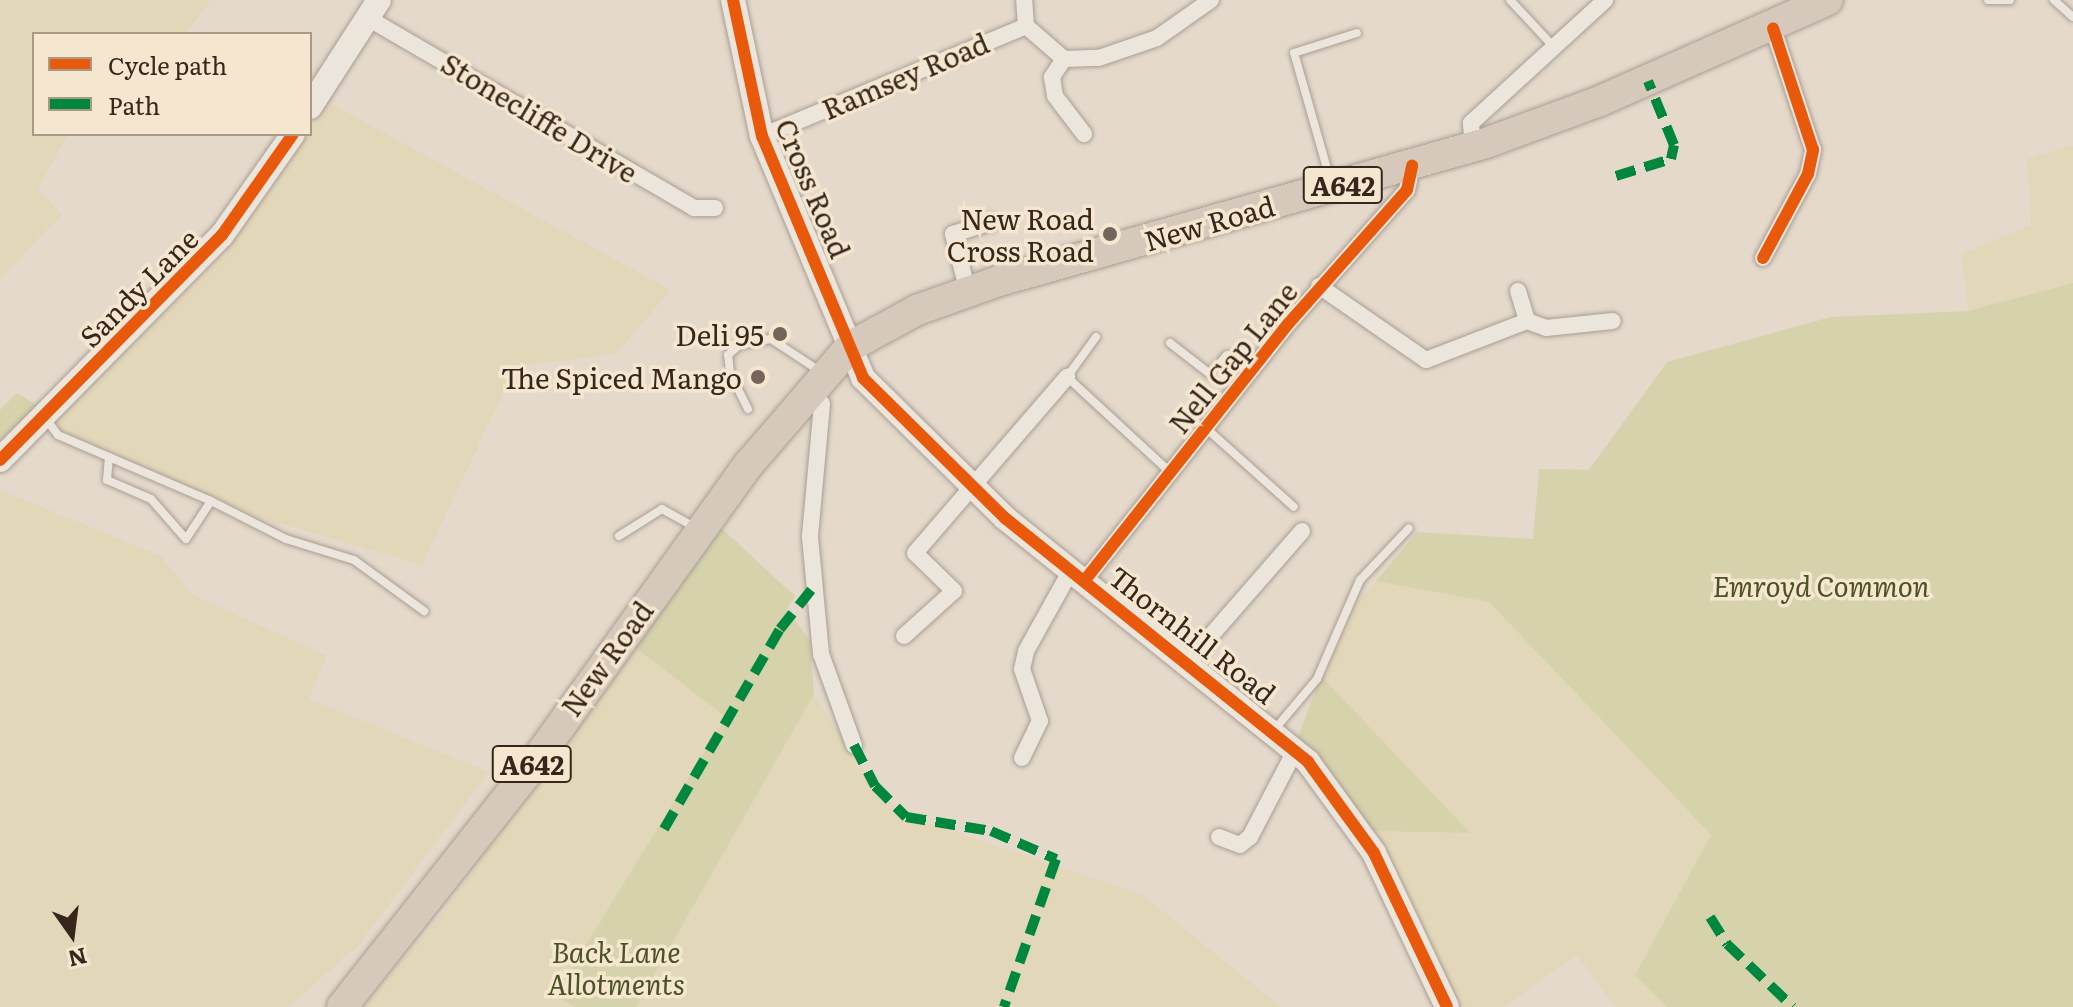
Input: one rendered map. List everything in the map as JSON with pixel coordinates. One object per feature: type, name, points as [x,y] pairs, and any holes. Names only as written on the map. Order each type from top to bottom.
[{"type":"highway","name":"New Road","points":[[342,1007],[526,774],[700,531],[816,378],[851,346],[968,292],[1473,147],[1773,28],[1828,0]]},
{"type":"street","name":"Cross Road","points":[[733,0],[762,136],[851,346]]},
{"type":"street","name":"Ramsey Road","points":[[762,136],[1026,26],[1024,0]]},
{"type":"street","points":[[1026,26],[1064,59],[1123,53],[1211,0]]},
{"type":"street","points":[[1473,147],[1471,123],[1605,0]]},
{"type":"street","points":[[312,104],[373,8]]},
{"type":"street","name":"Stonecliffe Drive","points":[[373,8],[694,208],[715,208]]},
{"type":"street","points":[[1763,258],[1808,174],[1813,150],[1773,28]]},
{"type":"street","points":[[1064,59],[1052,77],[1055,96],[1084,134]]},
{"type":"street","name":"Sandy Lane","points":[[0,460],[222,235],[292,136]]},
{"type":"street","name":"Nell Gap Lane","points":[[1022,758],[1040,721],[1022,669],[1026,651],[1078,575],[1208,430],[1319,286],[1407,190],[1412,166]]},
{"type":"street","points":[[968,292],[953,234],[992,222]]},
{"type":"street","points":[[1319,286],[1426,360],[1527,321],[1546,328],[1613,321]]},
{"type":"street","points":[[1518,291],[1527,321]]},
{"type":"street","name":"Thornhill Road","points":[[851,346],[863,378],[971,486],[1274,730],[1295,751],[1345,807],[1374,853],[1447,1007]]},
{"type":"street","points":[[904,636],[954,591],[915,553],[1067,377]]},
{"type":"street","points":[[816,378],[822,404],[822,435],[810,537],[821,654],[854,745]]},
{"type":"street","points":[[1187,663],[1302,531]]},
{"type":"street","points":[[1219,837],[1240,845],[1250,837],[1295,751]]},
{"type":"lane","points":[[1510,0],[1554,48]]},
{"type":"lane","points":[[1988,0],[2010,0]]},
{"type":"lane","points":[[2054,0],[2073,17]]},
{"type":"lane","points":[[1334,187],[1294,53],[1357,33]]},
{"type":"lane","points":[[1096,337],[1067,377],[1169,471]]},
{"type":"lane","points":[[748,409],[730,373],[728,355],[739,345],[771,339],[816,378]]},
{"type":"lane","points":[[1170,343],[1210,374],[1227,355],[1250,374]]},
{"type":"lane","points":[[43,415],[58,435],[211,501],[286,539],[354,560],[424,611]]},
{"type":"lane","points":[[1208,430],[1294,507]]},
{"type":"lane","points":[[109,457],[107,480],[151,499],[186,539],[211,501]]},
{"type":"lane","points":[[619,536],[662,509],[700,531]]},
{"type":"lane","points":[[1274,730],[1317,679],[1360,580],[1409,528]]},
{"type":"shaded area","points":[[0,0],[211,0],[187,32],[32,32],[32,136],[67,136],[38,188],[62,215],[0,279]]},
{"type":"shaded area","points":[[326,101],[671,290],[616,354],[516,366],[422,565],[261,518],[49,429],[223,254],[302,136],[312,136],[312,122]]},
{"type":"shaded area","points":[[2073,145],[2073,283],[1968,311],[1961,254],[2031,225],[2027,159]]},
{"type":"shaded area","points":[[0,490],[161,556],[193,595],[327,656],[309,699],[489,772],[360,944],[288,1007],[0,1007]]},
{"type":"shaded area","points":[[1376,581],[1489,602],[1711,836],[1635,974],[1667,1007],[1616,1007],[1576,955],[1504,1007],[1459,1007],[1370,831],[1469,833],[1321,676],[1343,619]]},
{"type":"shaded area","points":[[632,645],[726,716],[556,994],[575,1007],[361,1007],[439,918]]},
{"type":"shaded area","points":[[814,694],[875,787],[906,816],[1143,895],[1281,1007],[636,1007]]},
{"type":"green space","name":"Emroyd Common","points":[[2073,283],[2073,1007],[1667,1007],[1635,975],[1711,835],[1489,602],[1376,581],[1417,532],[1533,539],[1539,469],[1589,470],[1667,362],[1831,317],[1968,311]]},
{"type":"green space","points":[[17,393],[38,406],[0,441],[0,410]]},
{"type":"green space","name":"Back Lane Allotments","points":[[720,527],[795,596],[787,609],[810,641],[814,694],[636,1007],[575,1007],[555,995],[726,717],[632,645]]},
{"type":"green space","points":[[1321,676],[1470,833],[1370,831],[1296,742]]},
{"type":"marked path","points":[[1616,176],[1671,159],[1674,145],[1648,81]]},
{"type":"marked path","points":[[664,829],[780,629],[816,584]]},
{"type":"marked path","points":[[854,745],[875,786],[906,817],[991,831],[1056,859],[1004,1007]]},
{"type":"marked path","points":[[1710,917],[1727,944],[1793,1007]]},
{"type":"cycle path","points":[[733,0],[762,136],[863,378],[1005,518],[1308,762],[1374,853],[1447,1007]]},
{"type":"cycle path","points":[[1763,258],[1808,174],[1813,150],[1773,28]]},
{"type":"cycle path","points":[[0,460],[222,235],[292,136]]},
{"type":"cycle path","points":[[1085,580],[1288,324],[1407,190],[1412,166]]},
{"type":"place","name":"New Road Cross Road","points":[[1110,234]]},
{"type":"place","name":"Deli 95","points":[[780,334]]},
{"type":"place","name":"The Spiced Mango","points":[[758,377]]}]
